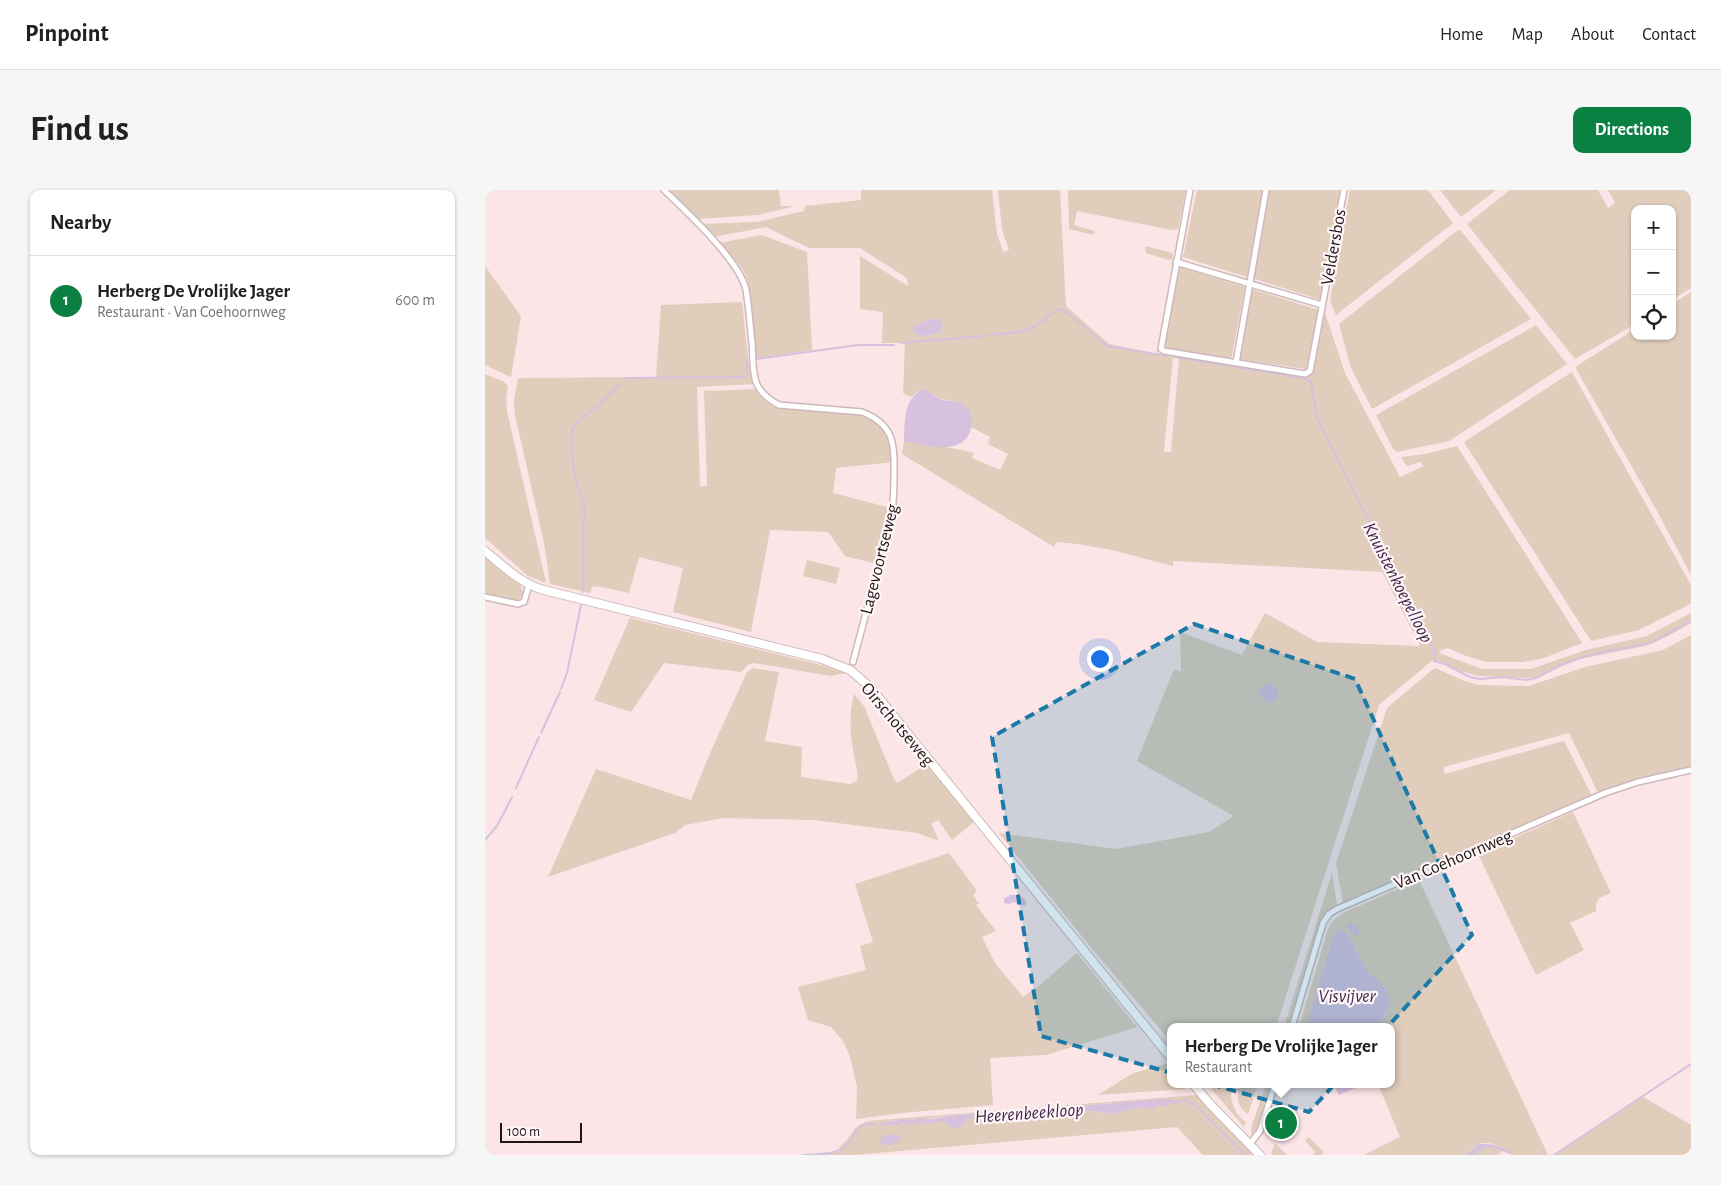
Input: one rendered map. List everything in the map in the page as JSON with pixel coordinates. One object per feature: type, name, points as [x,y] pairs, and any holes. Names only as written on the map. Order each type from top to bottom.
[{"type":"street","name":"Lagevoortseweg","points":[[664,190],[700,225],[736,267],[741,276],[746,289],[752,345],[752,369],[760,391],[769,400],[779,405],[863,412],[874,417],[891,436],[895,451],[894,501],[891,519],[850,670]]},
{"type":"street","name":"Veldersbos","points":[[1190,190],[1161,349],[1308,374],[1344,190]]},
{"type":"street","points":[[1236,362],[1266,190]]},
{"type":"street","name":"Veldersbos","points":[[1177,262],[1322,305]]},
{"type":"street","name":"Oirschotseweg","points":[[485,550],[529,585],[822,659],[850,670],[870,687],[1167,1053]]},
{"type":"street","points":[[485,597],[518,604],[523,602],[529,585]]},
{"type":"street","name":"Van Coehoornweg","points":[[1293,1023],[1323,923],[1329,914],[1605,793],[1638,782],[1691,770]]},
{"type":"street","points":[[1197,1088],[1260,1155]]},
{"type":"street","points":[[1249,1144],[1260,1131],[1274,1088]]},
{"type":"highlighted area","points":[[1194,624],[1355,679],[1472,935],[1309,1112],[1041,1036],[992,737]]},
{"type":"shaded area","points":[[670,190],[779,190],[781,206],[795,206],[758,215],[697,219]]},
{"type":"shaded area","points":[[861,190],[992,190],[997,234],[1003,252],[1009,250],[1002,230],[998,190],[1060,190],[1066,306],[1109,344],[1173,357],[1164,452],[1171,452],[1179,357],[1309,376],[1313,371],[1325,313],[1345,373],[1400,477],[1424,466],[1420,462],[1407,466],[1401,457],[1425,454],[1457,446],[1582,643],[1544,658],[1523,662],[1487,662],[1448,648],[1439,651],[1442,654],[1482,669],[1531,669],[1586,650],[1647,636],[1691,613],[1691,623],[1645,646],[1580,659],[1535,677],[1478,676],[1433,660],[1379,705],[1277,1023],[1167,1023],[1167,1037],[1089,945],[999,833],[1116,849],[1209,832],[1234,816],[1137,761],[1172,674],[1175,669],[1181,672],[1180,632],[1242,655],[1265,613],[1317,642],[1420,645],[1382,572],[1173,561],[1173,566],[1112,550],[1078,544],[1056,542],[1054,547],[902,454],[904,441],[948,447],[974,453],[972,458],[1000,470],[1008,454],[988,444],[990,437],[971,427],[972,420],[948,400],[940,399],[931,393],[919,391],[911,397],[903,393],[905,343],[882,343],[883,312],[860,309],[860,256],[908,286],[907,278],[860,248],[809,248],[766,227],[713,237],[702,224],[757,222],[804,211],[805,206],[861,200]],"holes":[[[931,319],[938,319],[942,322],[941,332],[926,336],[914,333],[914,326]],[[1268,685],[1273,701],[1266,702],[1261,698],[1262,687]]]},
{"type":"shaded area","points":[[1068,190],[1186,190],[1178,229],[1172,230],[1077,211],[1074,225],[1095,231],[1094,235],[1069,229]]},
{"type":"shaded area","points":[[1197,190],[1263,190],[1247,277],[1183,257]]},
{"type":"shaded area","points":[[1270,190],[1340,190],[1321,300],[1252,278]]},
{"type":"shaded area","points":[[1350,190],[1428,190],[1453,223],[1336,315],[1330,300]]},
{"type":"shaded area","points":[[1440,190],[1496,190],[1461,217]]},
{"type":"shaded area","points":[[1510,190],[1598,190],[1608,208],[1615,203],[1608,190],[1691,190],[1691,288],[1676,297],[1676,205],[1631,205],[1631,326],[1575,359],[1467,224]]},
{"type":"shaded area","points":[[1458,230],[1466,237],[1531,319],[1372,409],[1351,368],[1339,324]]},
{"type":"shaded area","points":[[762,235],[807,252],[812,350],[756,359],[748,281],[742,268],[719,243]]},
{"type":"shaded area","points":[[1145,246],[1169,252],[1173,254],[1173,258],[1169,260],[1146,253]]},
{"type":"shaded area","points":[[485,266],[521,316],[511,377],[485,365]]},
{"type":"shaded area","points":[[1181,267],[1245,287],[1232,356],[1230,358],[1163,349],[1176,270]]},
{"type":"shaded area","points":[[1251,289],[1319,310],[1310,359],[1306,369],[1238,359]]},
{"type":"shaded area","points":[[1691,292],[1691,575],[1575,367],[1631,332],[1631,340],[1676,340],[1676,301]]},
{"type":"shaded area","points":[[742,302],[749,368],[755,384],[697,387],[700,486],[707,486],[704,391],[758,389],[767,400],[776,405],[861,412],[877,422],[889,436],[895,462],[836,468],[833,493],[891,508],[877,564],[845,556],[828,532],[770,530],[751,632],[673,612],[683,568],[639,557],[629,593],[597,586],[592,587],[590,593],[550,584],[544,543],[515,415],[514,401],[518,378],[656,377],[661,305]]},
{"type":"shaded area","points":[[1536,325],[1567,364],[1449,441],[1397,452],[1393,449],[1376,415]]},
{"type":"shaded area","points":[[1572,372],[1691,585],[1691,603],[1685,607],[1639,630],[1591,641],[1464,442]]},
{"type":"shaded area","points":[[485,374],[504,382],[508,386],[506,398],[507,411],[546,583],[528,576],[485,538]]},
{"type":"shaded area","points":[[485,556],[512,580],[520,584],[523,592],[520,599],[485,594]]},
{"type":"shaded area","points":[[807,560],[840,568],[836,584],[803,576]]},
{"type":"shaded area","points":[[630,618],[821,665],[845,673],[830,676],[754,663],[748,665],[741,672],[664,663],[631,712],[594,700]]},
{"type":"shaded area","points":[[1691,635],[1691,767],[1614,786],[1598,793],[1569,733],[1444,767],[1444,774],[1564,741],[1592,796],[1343,904],[1336,863],[1387,708],[1432,670],[1435,668],[1478,685],[1529,686],[1585,667],[1663,650]]},
{"type":"shaded area","points":[[753,668],[779,672],[765,741],[802,747],[801,777],[850,784],[857,781],[851,728],[851,708],[854,694],[864,706],[897,783],[927,764],[974,822],[952,840],[938,820],[931,824],[939,840],[918,833],[813,820],[724,818],[685,825],[675,833],[548,877],[596,769],[691,800],[747,672]]},
{"type":"shaded area","points":[[1573,812],[1611,893],[1599,898],[1596,911],[1570,923],[1584,950],[1536,975],[1478,854]]},
{"type":"shaded area","points":[[949,853],[977,891],[973,895],[979,904],[976,905],[996,931],[982,937],[995,963],[1023,997],[1077,953],[1137,1027],[1046,1055],[990,1058],[993,1105],[856,1119],[857,1087],[850,1056],[843,1041],[831,1027],[808,1020],[798,987],[866,970],[860,946],[873,942],[855,884]]},
{"type":"shaded area","points":[[1332,873],[1337,906],[1327,914],[1292,1023],[1285,1023]]},
{"type":"shaded area","points":[[1419,880],[1548,1155],[1513,1155],[1497,1145],[1484,1143],[1475,1146],[1466,1155],[1364,1155],[1400,1137],[1380,1088],[1395,1088],[1395,1023],[1380,1023],[1387,1012],[1386,988],[1367,971],[1350,938],[1343,929],[1336,932],[1331,943],[1307,1023],[1300,1023],[1328,929],[1331,923],[1347,911]]},
{"type":"shaded area","points":[[1166,1064],[1167,1088],[1186,1089],[1098,1095],[1133,1073]]},
{"type":"shaded area","points":[[1210,1088],[1232,1088],[1233,1105],[1246,1122],[1244,1127]]},
{"type":"shaded area","points":[[1238,1088],[1257,1088],[1248,1114],[1238,1101]]},
{"type":"shaded area","points":[[1265,1088],[1272,1088],[1258,1132],[1254,1136],[1251,1128]]},
{"type":"shaded area","points":[[1196,1095],[1255,1155],[1203,1155],[1177,1127],[854,1155],[817,1155],[841,1151],[839,1147],[844,1144],[855,1129],[868,1121]],"holes":[[[1160,1099],[1158,1105],[1153,1109],[1144,1107],[1128,1109],[1115,1114],[1092,1111],[1069,1114],[1057,1112],[1037,1117],[1031,1114],[968,1119],[963,1126],[954,1128],[944,1120],[928,1124],[924,1122],[891,1124],[887,1126],[874,1124],[908,1119]]]},
{"type":"shaded area","points":[[1643,1097],[1691,1125],[1691,1155],[1555,1155]]},
{"type":"shaded area","points":[[1309,1137],[1324,1152],[1321,1155],[1313,1155],[1315,1152],[1305,1141]]},
{"type":"shaded area","points":[[1275,1144],[1287,1155],[1273,1155],[1271,1153]]},
{"type":"shaded area","points":[[1490,1146],[1504,1150],[1498,1155],[1474,1155],[1482,1148]]},
{"type":"water","points":[[931,319],[938,319],[942,322],[941,332],[925,336],[914,333],[914,326]]},
{"type":"water","points":[[924,389],[940,399],[963,404],[967,408],[972,424],[969,435],[963,442],[955,446],[935,447],[904,441],[905,418],[909,404],[917,393]]},
{"type":"water","points":[[1269,684],[1275,687],[1278,693],[1275,699],[1269,702],[1263,699],[1260,693],[1263,687]]},
{"type":"water","points":[[1010,895],[1017,895],[1023,898],[1026,901],[1026,905],[1022,906],[1014,902],[1004,903],[1004,899]]},
{"type":"water","points":[[1347,923],[1356,927],[1359,935],[1355,935],[1350,931],[1346,926]]},
{"type":"water","name":"Visvijver","points":[[1343,929],[1366,969],[1388,993],[1388,1008],[1380,1023],[1307,1023],[1336,932]]},
{"type":"water","points":[[1335,1088],[1356,1088],[1339,1095]]},
{"type":"water","points":[[1160,1099],[1183,1101],[1176,1104],[1170,1103],[1166,1107],[1158,1105],[1153,1109],[1144,1107],[1129,1109],[1115,1114],[1092,1111],[1069,1114],[1057,1112],[1037,1117],[1031,1114],[968,1119],[962,1127],[954,1128],[947,1125],[944,1121],[928,1124],[924,1122],[920,1125],[902,1123],[897,1126],[873,1124],[919,1118],[930,1119],[956,1115]]},
{"type":"water","points":[[899,1135],[901,1140],[895,1144],[883,1145],[879,1142],[882,1137]]},
{"type":"water","points":[[1478,1144],[1497,1146],[1513,1155],[1489,1147],[1480,1150],[1474,1155],[1466,1155]]},
{"type":"waterway","name":"Knuistenkoepelloop","points":[[989,335],[1028,329],[1063,309],[1107,346],[1167,356]]},
{"type":"waterway","name":"Knuistenkoepelloop","points":[[900,343],[983,336]]},
{"type":"waterway","name":"Knuistenkoepelloop","points":[[757,359],[858,345],[894,345]]},
{"type":"waterway","name":"Knuistenkoepelloop","points":[[1174,357],[1303,378],[1311,382],[1317,418],[1435,652],[1434,661],[1445,664],[1470,677],[1480,679],[1503,677],[1526,680],[1536,678],[1565,663],[1594,654],[1651,643],[1691,621]]},
{"type":"waterway","name":"Knuistenkoepelloop","points":[[623,380],[626,378],[747,377],[747,360]]},
{"type":"waterway","name":"Knuistenkoepelloop","points":[[583,592],[583,527],[585,513],[574,471],[572,429],[577,422],[600,404],[620,384]]},
{"type":"waterway","name":"Knuistenkoepelloop","points":[[561,689],[567,673],[581,605]]},
{"type":"waterway","name":"Knuistenkoepelloop","points":[[541,733],[560,692]]},
{"type":"waterway","name":"Knuistenkoepelloop","points":[[516,788],[539,737]]},
{"type":"waterway","name":"Knuistenkoepelloop","points":[[485,840],[497,826],[512,797]]},
{"type":"waterway","name":"Heerenbeekloop","points":[[1554,1155],[1691,1064]]},
{"type":"waterway","name":"Heerenbeekloop","points":[[1182,1101],[1186,1100],[1194,1104],[1245,1155]]},
{"type":"waterway","name":"Heerenbeekloop","points":[[803,1155],[840,1150],[849,1143],[860,1126],[873,1124]]},
{"type":"place","name":"Herberg De Vrolijke Jager","points":[[1281,1123]]}]
